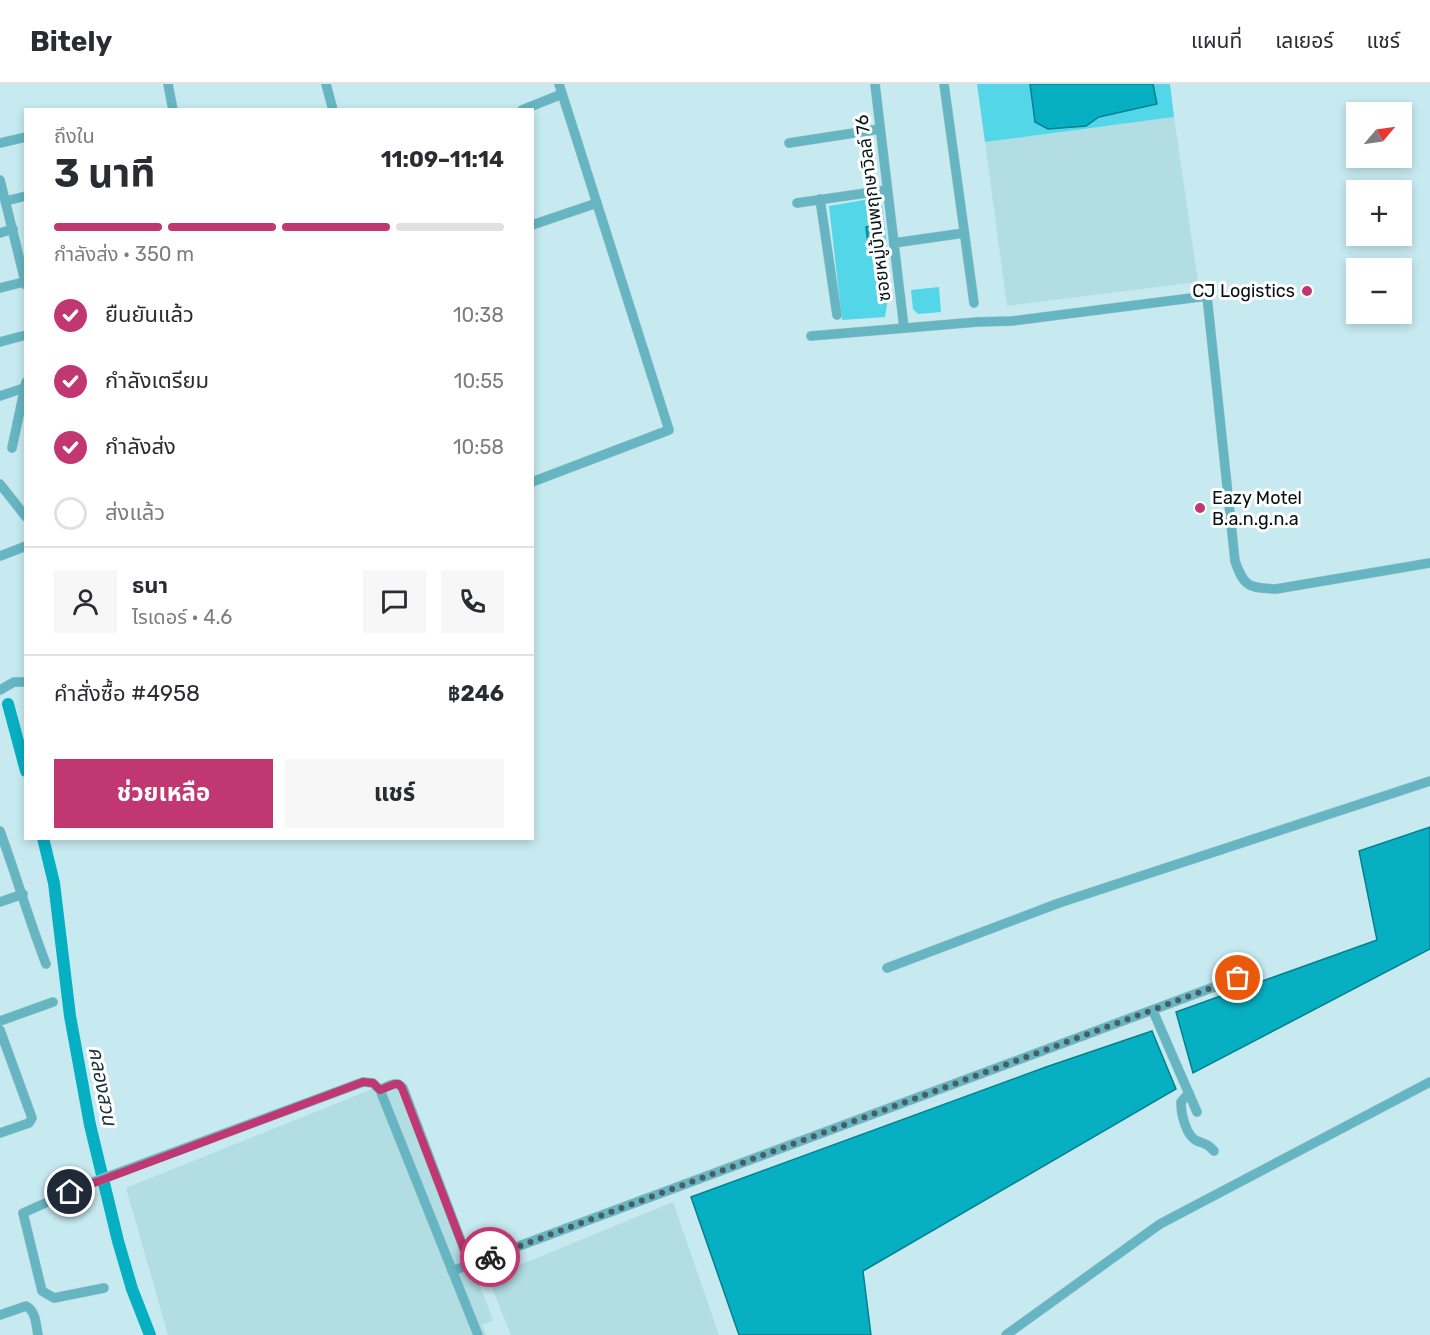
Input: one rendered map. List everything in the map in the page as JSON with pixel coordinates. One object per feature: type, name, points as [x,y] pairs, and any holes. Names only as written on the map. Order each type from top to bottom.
[{"type":"street","points":[[168,84],[173,108]]},
{"type":"street","points":[[326,84],[332,108]]},
{"type":"street","points":[[534,481],[669,430],[559,84]]},
{"type":"street","name":"ซอยหมู่บ้านพฤกษาวิลล์ 76","points":[[875,84],[904,328]]},
{"type":"street","points":[[944,84],[974,303]]},
{"type":"street","points":[[527,108],[562,94]]},
{"type":"street","points":[[789,143],[880,129]]},
{"type":"street","points":[[0,143],[24,137]]},
{"type":"street","points":[[0,180],[22,258],[24,275]]},
{"type":"street","points":[[797,203],[887,190]]},
{"type":"street","points":[[6,201],[24,196]]},
{"type":"street","points":[[820,199],[837,315]]},
{"type":"street","points":[[534,224],[597,202]]},
{"type":"street","points":[[0,233],[13,229]]},
{"type":"street","points":[[894,243],[964,233]]},
{"type":"street","points":[[0,288],[24,284]]},
{"type":"street","points":[[811,336],[1012,321],[1206,296],[1235,561],[1241,579],[1253,588],[1276,589],[1430,563]]},
{"type":"street","points":[[0,342],[24,336]]},
{"type":"street","points":[[0,396],[24,385]]},
{"type":"street","points":[[12,448],[24,390]]},
{"type":"street","points":[[0,484],[24,514]]},
{"type":"street","points":[[0,556],[24,547]]},
{"type":"street","points":[[0,690],[14,682],[24,682]]},
{"type":"street","points":[[887,968],[1059,903],[1430,781]]},
{"type":"street","points":[[0,831],[46,964]]},
{"type":"street","points":[[0,902],[23,894]]},
{"type":"street","points":[[452,1271],[1238,978]]},
{"type":"street","points":[[0,1021],[52,1002]]},
{"type":"street","points":[[1153,1011],[1197,1112]]},
{"type":"street","points":[[0,1030],[32,1118],[29,1123],[0,1133]]},
{"type":"street","points":[[104,1288],[54,1298],[42,1291],[23,1214],[88,1184],[363,1082],[373,1083],[380,1090],[478,1335]]},
{"type":"street","points":[[1006,1335],[1160,1224],[1430,1082]]},
{"type":"street","points":[[380,1090],[395,1084],[399,1084],[402,1088],[470,1265]]},
{"type":"street","points":[[1189,1093],[1180,1102],[1186,1128],[1196,1141],[1208,1144],[1214,1151]]},
{"type":"street","points":[[0,1315],[26,1306],[33,1313],[38,1335]]},
{"type":"shaded area","points":[[977,84],[1030,84],[1035,122],[1086,126],[1099,117],[1157,104],[1153,84],[1170,84],[1174,117],[985,142]]},
{"type":"shaded area","points":[[1030,84],[1153,84],[1157,104],[1099,117],[1086,126],[1048,129],[1035,122]]},
{"type":"shaded area","points":[[1174,117],[1198,282],[1007,306],[985,142]]},
{"type":"shaded area","points":[[881,197],[889,272],[885,317],[842,320],[829,206]]},
{"type":"shaded area","points":[[874,226],[878,250],[869,252],[866,227]]},
{"type":"shaded area","points":[[939,287],[941,312],[918,314],[913,309],[911,290]]},
{"type":"shaded area","points":[[1430,827],[1430,949],[1193,1073],[1176,1012],[1377,940],[1359,851]]},
{"type":"shaded area","points":[[1152,1031],[1176,1089],[863,1271],[871,1335],[739,1335],[691,1197],[1046,1067]]},
{"type":"shaded area","points":[[400,1078],[493,1320],[482,1325],[486,1335],[168,1335],[126,1188]]},
{"type":"shaded area","points":[[673,1202],[719,1335],[511,1335],[488,1278]]},
{"type":"waterway","name":"คลองสวน","points":[[8,704],[24,764]]},
{"type":"waterway","name":"คลองสวน","points":[[43,840],[54,883],[70,1016],[90,1125],[118,1241],[132,1289],[150,1335]]},
{"type":"way so far","points":[[490,1257],[1238,978]]},
{"type":"place","name":"CJ Logistics","points":[[1307,291]]},
{"type":"place","name":"Eazy Motel B.a.n.g.n.a","points":[[1200,508]]},
{"type":"route","points":[[70,1192],[363,1082],[373,1083],[380,1090],[399,1084],[470,1265],[490,1257]]}]
